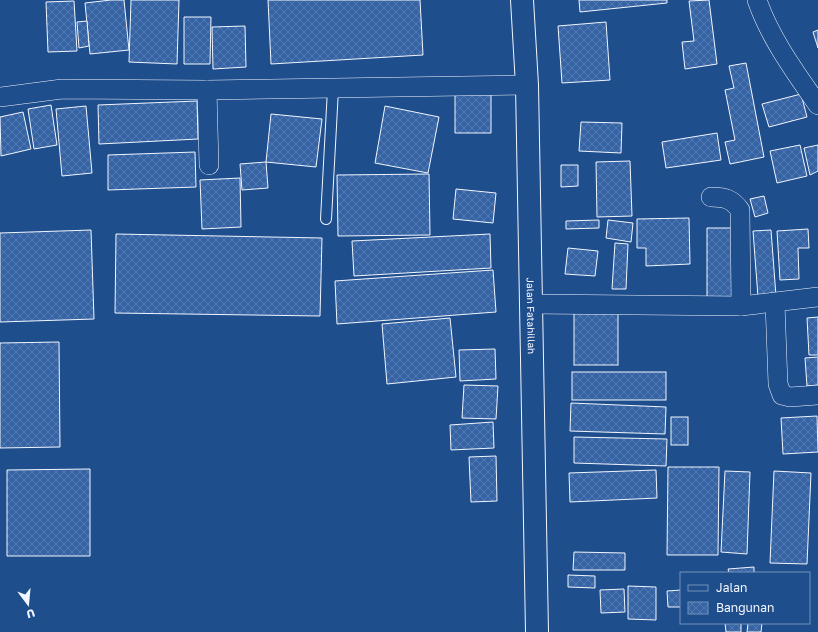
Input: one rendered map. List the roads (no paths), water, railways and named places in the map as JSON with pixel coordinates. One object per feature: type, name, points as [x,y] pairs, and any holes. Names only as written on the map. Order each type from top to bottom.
[{"type":"street","name":"Jalan Fatahillah","points":[[522,0],[527,85],[537,632]]},
{"type":"street","points":[[757,0],[761,11],[793,69],[818,105]]},
{"type":"street","points":[[0,97],[62,88],[207,90],[527,85]]},
{"type":"street","points":[[207,90],[209,165]]},
{"type":"street","points":[[711,197],[723,197],[733,201],[740,210],[741,306]]},
{"type":"street","points":[[532,304],[741,306],[818,297]]},
{"type":"street","points":[[775,303],[778,384],[782,395],[790,397],[818,395]]},
{"type":"lane","points":[[326,219],[333,89]]}]
